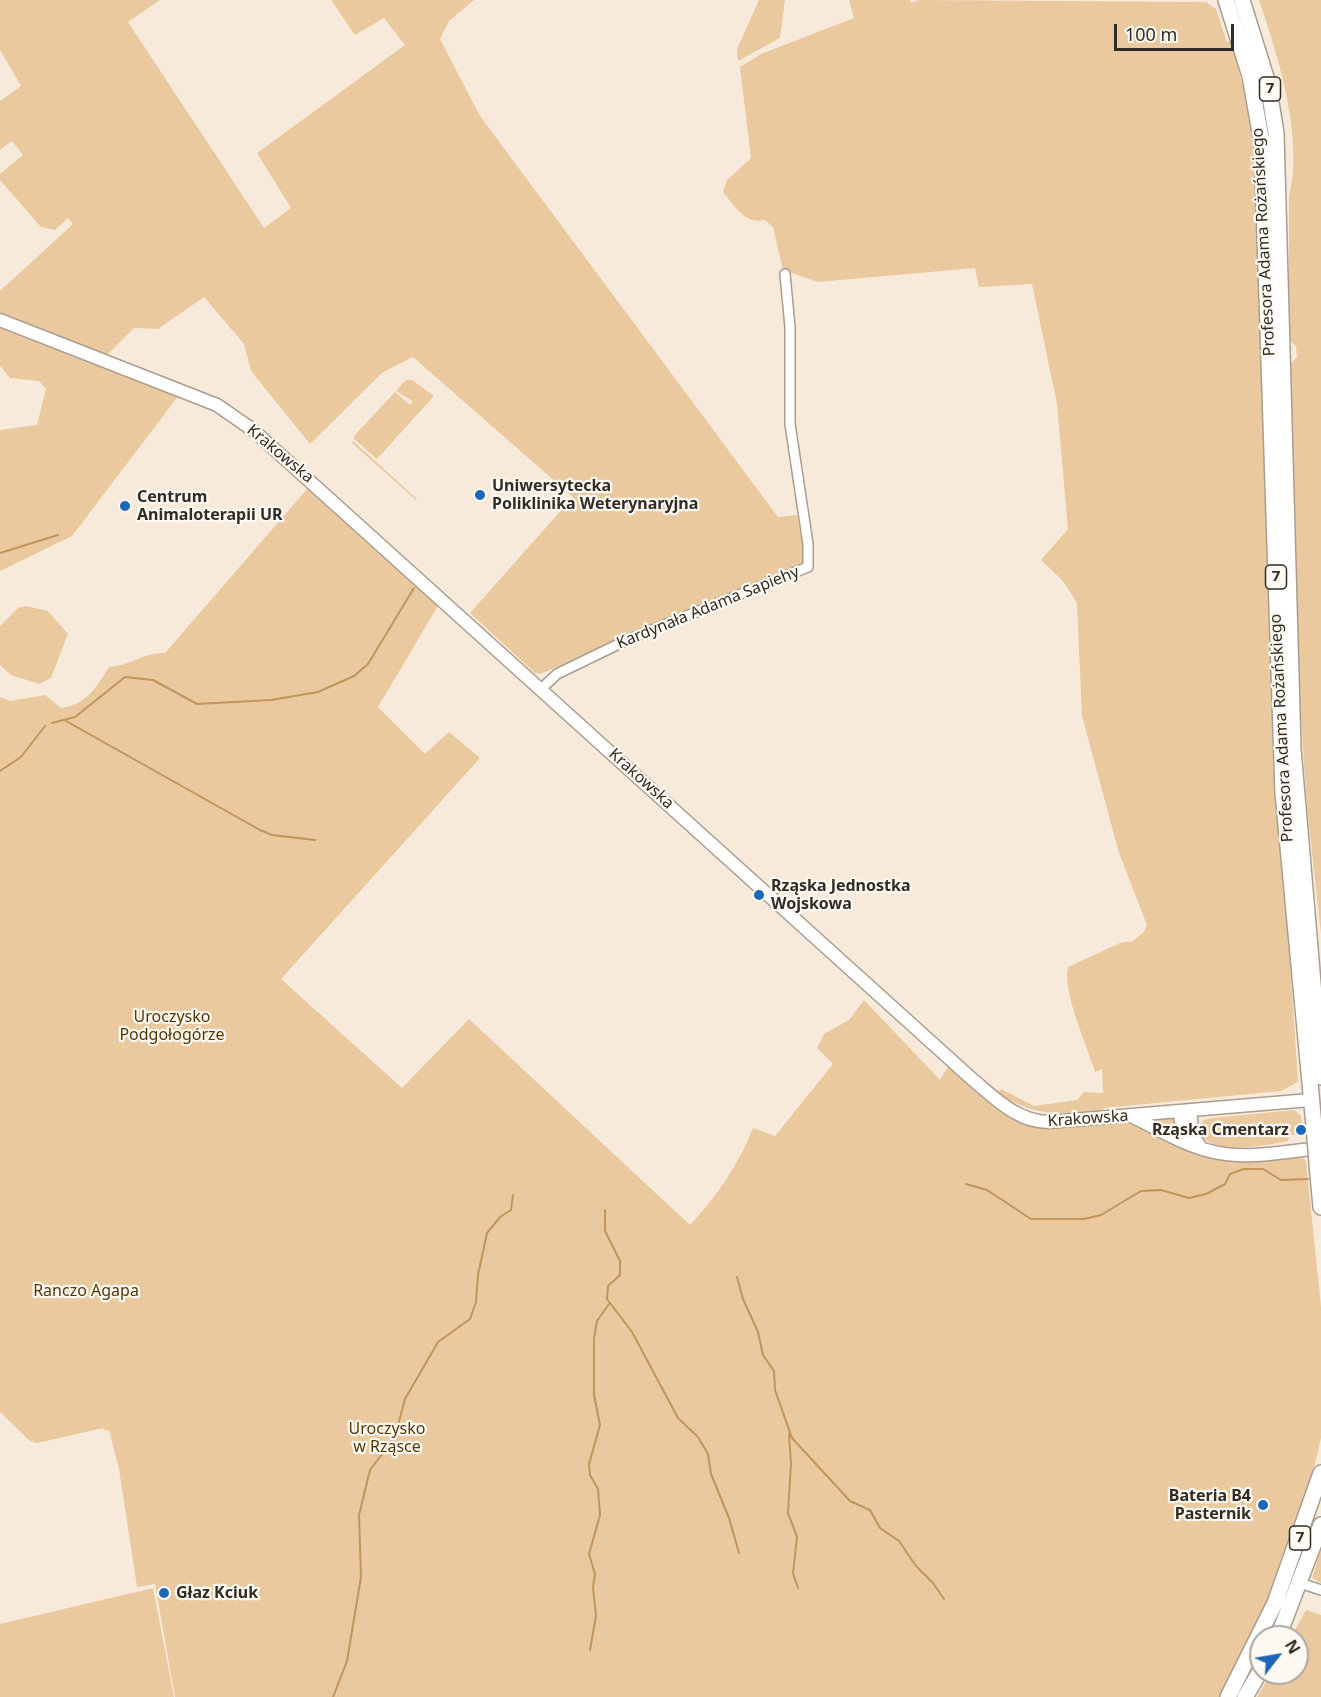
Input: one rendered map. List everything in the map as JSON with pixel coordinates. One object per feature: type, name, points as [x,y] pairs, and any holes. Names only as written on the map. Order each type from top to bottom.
[{"type":"main road","name":"Profesora Adama Rożańskiego","points":[[1226,0],[1250,76],[1262,144],[1281,764],[1321,1207]]},
{"type":"main road","name":"Profesora Adama Rożańskiego","points":[[1242,0],[1268,84],[1276,133],[1293,759],[1321,1077]]},
{"type":"main road","name":"7","points":[[1228,1697],[1275,1603],[1321,1473]]},
{"type":"main road","name":"7","points":[[1283,1625],[1321,1525]]},
{"type":"main road","points":[[1275,1603],[1281,1598],[1286,1598],[1289,1611]]},
{"type":"street","name":"Kardynała Adama Sapiehy","points":[[541,689],[557,674],[635,636],[800,572],[809,566],[808,544],[790,424],[790,327],[785,274]]},
{"type":"street","name":"Krakowska","points":[[0,320],[217,405],[253,430],[308,477],[1003,1105],[1019,1115],[1038,1122],[1185,1112],[1310,1100]]},
{"type":"street","points":[[1185,1112],[1186,1142]]},
{"type":"street","points":[[1185,1112],[1193,1136],[1202,1148]]},
{"type":"street","points":[[1131,1116],[1186,1142],[1233,1155],[1321,1148]]},
{"type":"street","points":[[1300,1583],[1321,1590]]},
{"type":"green space","points":[[0,0],[160,0],[128,22],[264,228],[291,208],[257,153],[405,45],[384,18],[355,35],[331,0],[474,0],[449,21],[440,39],[480,116],[778,517],[797,515],[806,561],[795,570],[540,674],[535,673],[470,613],[573,497],[413,357],[383,372],[310,444],[251,371],[244,344],[204,297],[158,329],[134,328],[106,356],[0,315],[0,291],[73,224],[68,218],[55,230],[41,227],[0,180],[0,174],[23,155],[12,141],[0,150],[0,101],[21,86],[0,50]]},
{"type":"green space","points":[[759,0],[785,0],[780,38],[738,61],[737,49]]},
{"type":"green space","points":[[849,0],[910,0],[911,3],[918,0],[1206,2],[1216,9],[1227,42],[1231,42],[1244,91],[1254,154],[1264,372],[1274,783],[1286,901],[1298,1082],[1281,1091],[1104,1108],[1101,1112],[1072,1113],[1036,1110],[1011,1101],[998,1093],[1001,1089],[1034,1106],[1077,1100],[1084,1092],[1103,1093],[1102,1069],[1095,1072],[1076,1019],[1067,978],[1068,967],[1120,943],[1133,941],[1144,932],[1147,925],[1119,853],[1082,716],[1077,603],[1063,581],[1041,560],[1068,529],[1057,404],[1032,284],[979,287],[975,268],[818,282],[783,270],[773,227],[765,220],[758,221],[746,217],[723,192],[727,180],[751,158],[740,67],[761,54],[854,18]]},
{"type":"green space","points":[[1259,0],[1321,0],[1321,934],[1307,807],[1298,675],[1288,366],[1297,357],[1296,346],[1289,340],[1289,197],[1293,174],[1293,149],[1287,97]]},
{"type":"green space","points":[[0,327],[179,395],[72,536],[0,571],[0,430],[37,425],[46,389],[39,381],[10,378],[0,366]]},
{"type":"green space","points":[[406,380],[412,380],[434,396],[377,459],[354,439],[355,435],[395,392],[410,405],[413,401],[396,391]]},
{"type":"green space","points":[[353,441],[417,499],[352,443]]},
{"type":"green space","name":"Uroczysko w Rząsce","points":[[308,488],[438,606],[378,707],[425,754],[449,732],[480,758],[281,979],[402,1088],[469,1019],[690,1225],[726,1179],[753,1128],[775,1136],[833,1064],[817,1048],[824,1034],[849,1020],[864,1000],[940,1080],[949,1065],[998,1108],[1025,1124],[1050,1128],[1129,1121],[1223,1160],[1301,1154],[1306,1162],[1321,1306],[1321,1438],[1307,1497],[1268,1602],[1257,1625],[1249,1625],[1249,1642],[1223,1697],[175,1697],[155,1584],[137,1587],[119,1469],[109,1430],[106,1431],[103,1428],[37,1443],[30,1441],[0,1412],[0,697],[10,701],[45,695],[61,708],[70,706],[90,694],[109,667],[165,653]]},
{"type":"green space","points":[[26,606],[48,611],[68,634],[51,678],[39,684],[11,675],[0,665],[0,626],[18,608]]},
{"type":"green space","points":[[1294,1110],[1301,1116],[1303,1133],[1290,1135],[1288,1141],[1278,1143],[1251,1147],[1222,1146],[1211,1143],[1202,1136],[1199,1126],[1204,1120],[1212,1118]]},
{"type":"green space","points":[[1176,1117],[1177,1133],[1150,1120],[1151,1118]]},
{"type":"green space","points":[[1321,1549],[1321,1583],[1312,1578]]},
{"type":"green space","points":[[153,1588],[174,1697],[0,1697],[0,1624]]},
{"type":"green space","points":[[1306,1610],[1321,1615],[1321,1697],[1257,1697],[1264,1685],[1309,1685],[1309,1625],[1298,1625]]},
{"type":"waterway","points":[[0,553],[58,535]]},
{"type":"waterway","points":[[52,723],[75,717],[125,677],[153,680],[197,704],[271,700],[318,692],[354,676],[368,664],[414,588]]},
{"type":"waterway","points":[[66,721],[260,830],[272,835],[315,840]]},
{"type":"waterway","points":[[0,771],[21,757],[45,726]]},
{"type":"waterway","points":[[966,1184],[987,1190],[1031,1219],[1084,1219],[1101,1215],[1141,1191],[1161,1190],[1189,1198],[1206,1194],[1225,1184],[1230,1174],[1244,1169],[1263,1169],[1281,1180],[1308,1179]]},
{"type":"waterway","points":[[333,1697],[347,1661],[361,1577],[359,1515],[370,1470],[395,1437],[405,1399],[438,1342],[470,1319],[476,1302],[478,1275],[487,1233],[500,1217],[511,1210],[513,1195]]},
{"type":"waterway","points":[[605,1210],[605,1231],[620,1261],[620,1275],[608,1286],[607,1299],[632,1332],[678,1418],[698,1437],[708,1454],[711,1474],[729,1518],[739,1553]]},
{"type":"waterway","points":[[737,1277],[743,1299],[758,1332],[763,1355],[774,1371],[775,1390],[792,1438],[850,1501],[870,1510],[880,1528],[899,1541],[916,1566],[933,1583],[944,1599]]},
{"type":"waterway","points":[[590,1650],[596,1616],[593,1587],[595,1574],[589,1554],[600,1515],[598,1489],[590,1475],[589,1464],[600,1425],[594,1395],[594,1338],[597,1321],[609,1304]]},
{"type":"waterway","points":[[789,1434],[791,1464],[788,1513],[797,1537],[793,1573],[798,1588]]},
{"type":"place","name":"Uniwersytecka Poliklinika Weterynaryjna","points":[[480,495]]},
{"type":"place","name":"Centrum Animaloterapii UR","points":[[125,506]]},
{"type":"place","name":"Rząska Jednostka Wojskowa","points":[[759,895]]},
{"type":"place","name":"Rząska Cmentarz","points":[[1301,1130]]},
{"type":"place","name":"Bateria B4 Pasternik","points":[[1263,1505]]},
{"type":"place","name":"Głaz Kciuk","points":[[164,1593]]},
{"type":"park label","name":"Uroczysko Podgołogórze","points":[[172,1026]]},
{"type":"park label","name":"Ranczo Agapa","points":[[86,1291]]}]
